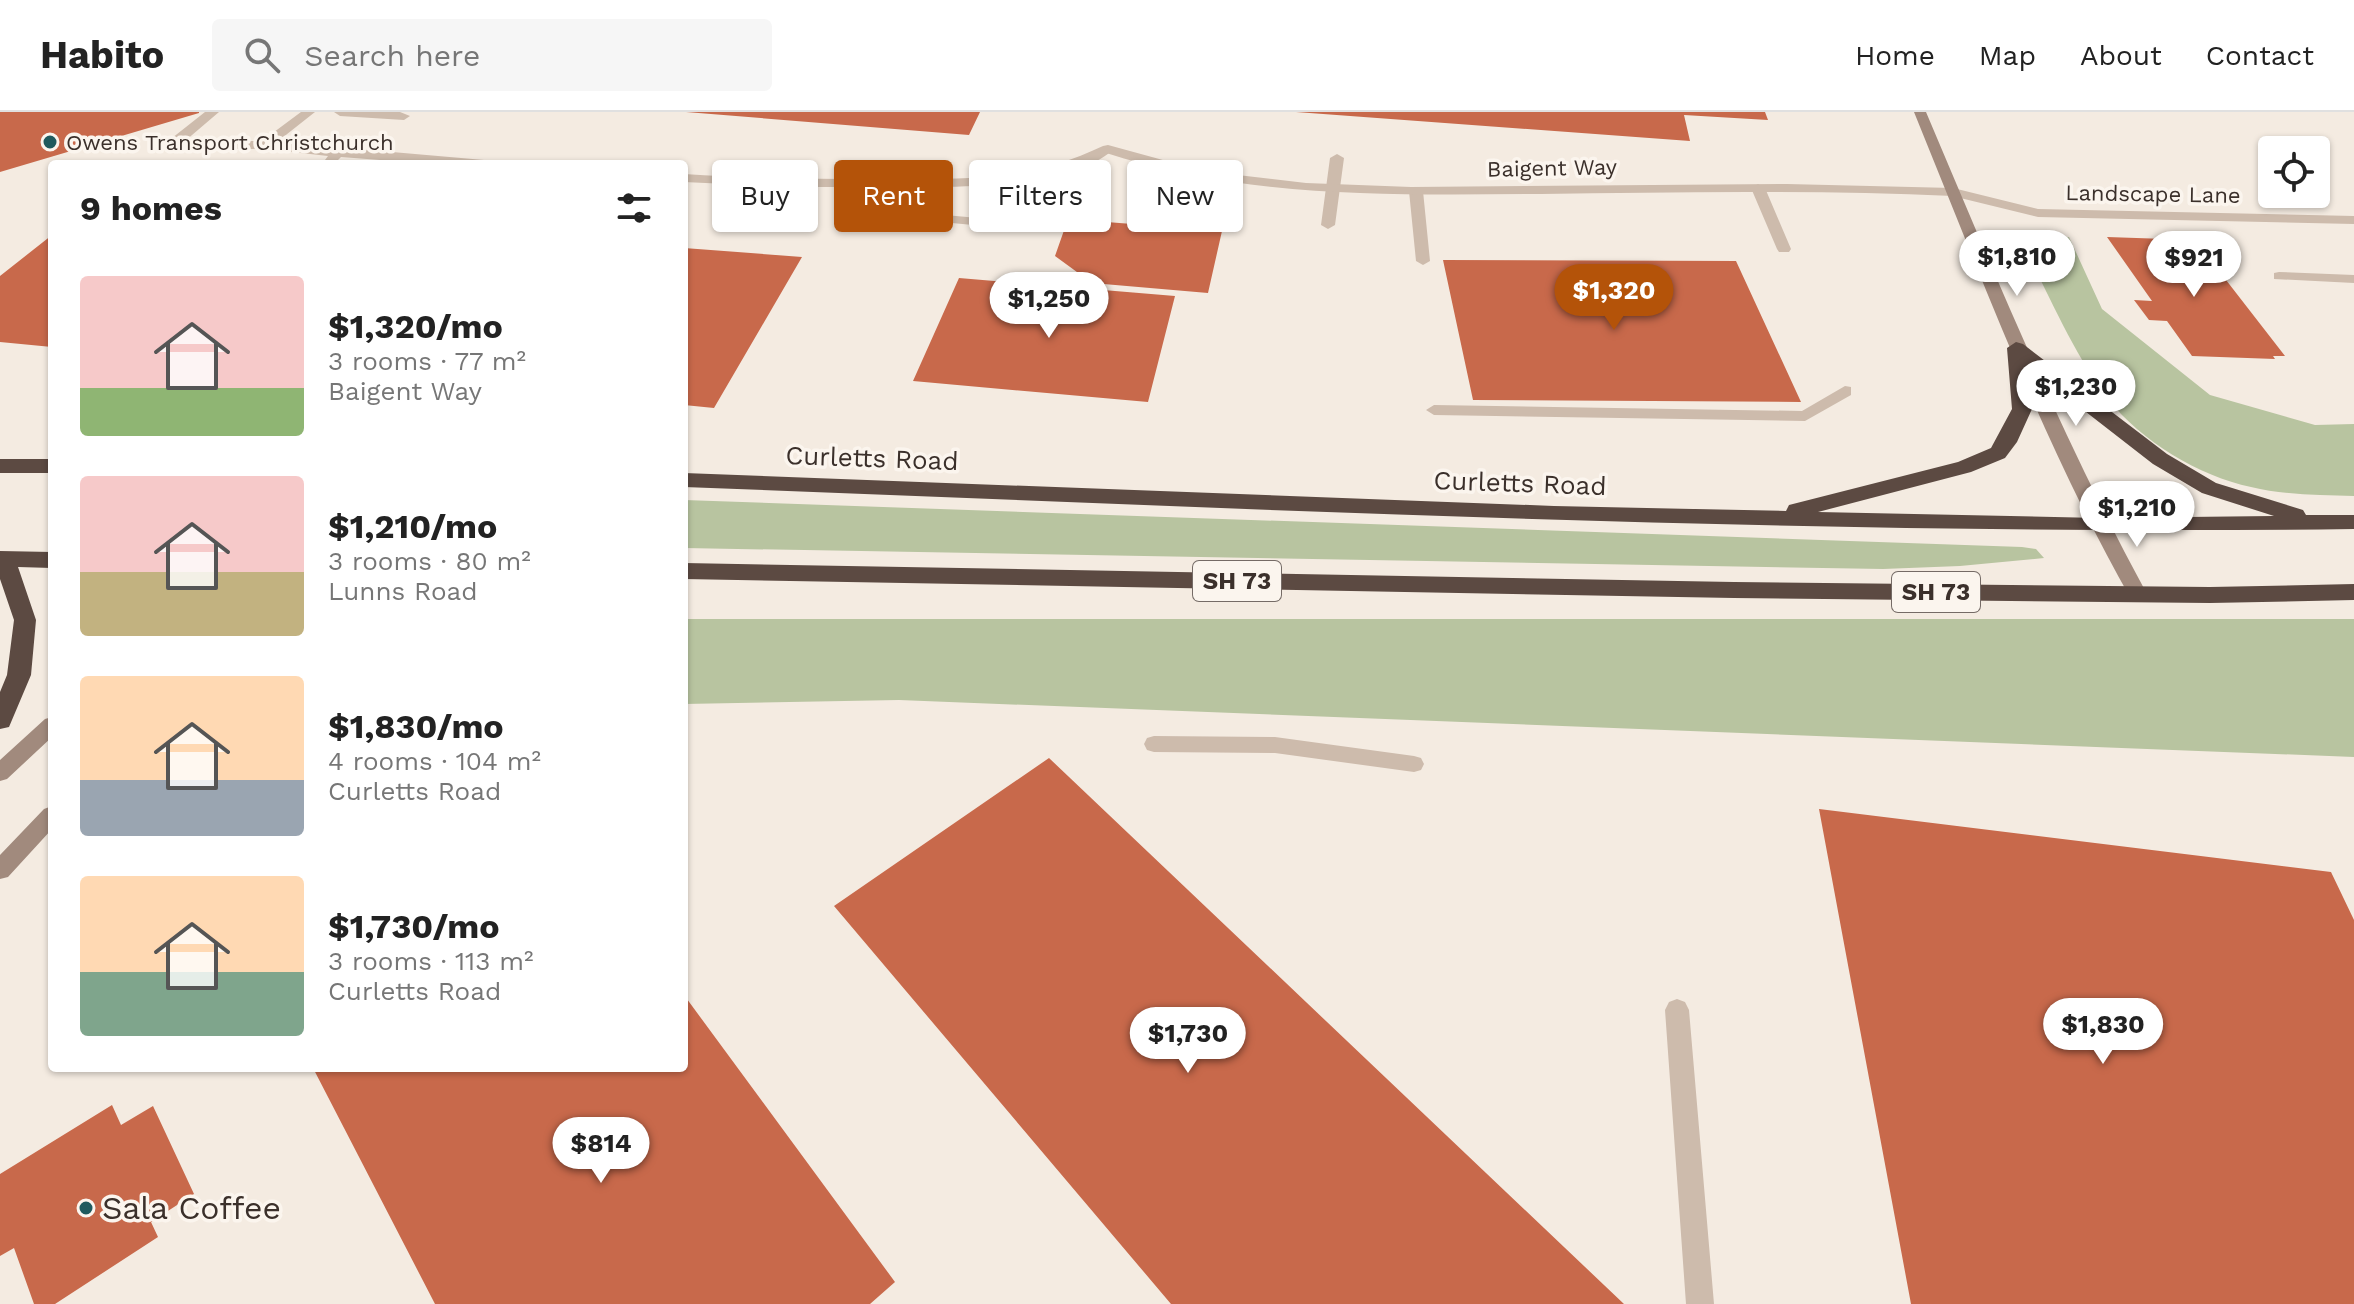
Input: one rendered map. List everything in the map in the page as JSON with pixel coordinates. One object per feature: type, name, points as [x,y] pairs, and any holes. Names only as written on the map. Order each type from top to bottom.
[{"type":"highway","points":[[1769,517],[1964,467],[1998,453],[2007,442],[2022,409],[2016,348]]},
{"type":"highway","points":[[2016,348],[2134,442],[2183,473],[2237,498],[2321,522]]},
{"type":"highway","points":[[0,466],[48,466]]},
{"type":"highway","name":"Curletts Road","points":[[688,480],[1554,513],[2099,525],[2354,522]]},
{"type":"highway","points":[[0,720],[19,675],[25,620],[2,559],[48,560]]},
{"type":"highway","name":"SH 73","points":[[688,571],[1718,590],[2138,594],[2354,592]]},
{"type":"highway","points":[[688,580],[741,572]]},
{"type":"street","points":[[213,112],[172,145],[265,145],[431,160]]},
{"type":"street","points":[[265,145],[309,112]]},
{"type":"street","points":[[340,112],[404,116]]},
{"type":"street","points":[[1920,112],[2016,348],[2099,525],[2138,594]]},
{"type":"street","name":"Baigent Way","points":[[953,183],[1042,177],[1077,165],[1108,149],[1140,162],[1179,170],[1332,189],[1758,188],[1953,192]]},
{"type":"street","points":[[330,160],[338,153]]},
{"type":"street","points":[[1328,225],[1337,158]]},
{"type":"street","points":[[688,178],[712,179]]},
{"type":"street","points":[[1758,188],[1784,249]]},
{"type":"street","points":[[1416,191],[1423,261]]},
{"type":"street","name":"Landscape Lane","points":[[1953,192],[2038,213],[2354,220]]},
{"type":"street","points":[[2279,276],[2354,279]]},
{"type":"street","points":[[1434,410],[1805,416],[1845,391]]},
{"type":"street","points":[[0,773],[48,729]]},
{"type":"street","points":[[1154,744],[1275,745],[1414,764]]},
{"type":"street","points":[[0,870],[48,819]]},
{"type":"street","points":[[1677,1010],[1700,1304]]},
{"type":"green space","points":[[2018,234],[2069,237],[2102,309],[2210,395],[2315,425],[2354,424],[2354,496],[2276,492],[2231,482],[2172,455],[2137,429],[2095,381],[2071,341]]},
{"type":"green space","points":[[688,500],[2022,547],[2036,549],[2044,558],[1883,569],[688,548]]},
{"type":"green space","points":[[688,619],[2354,619],[2354,757],[899,700],[688,704]]},
{"type":"building","name":"Owens Transport Christchurch","points":[[0,112],[199,112],[199,113],[0,172]]},
{"type":"building","points":[[686,112],[980,112],[969,135]]},
{"type":"building","points":[[1296,112],[1765,112],[1768,120],[1684,115],[1690,141]]},
{"type":"building","points":[[1111,222],[1127,224],[1127,232],[1222,232],[1208,293],[1092,283],[1055,256],[1063,232],[1111,232]]},
{"type":"building","points":[[2107,237],[2195,240],[2285,356],[2273,356],[2275,359],[2192,356],[2167,321],[2149,320],[2134,300],[2152,301]]},
{"type":"building","points":[[48,238],[48,347],[0,342],[0,276]]},
{"type":"building","points":[[688,248],[802,257],[714,408],[688,405]]},
{"type":"building","points":[[1443,260],[1736,261],[1801,402],[1473,400]]},
{"type":"building","points":[[959,278],[1175,296],[1148,402],[913,381]]},
{"type":"building","points":[[1049,758],[1624,1304],[1171,1304],[834,906]]},
{"type":"building","points":[[1819,809],[2331,872],[2354,920],[2354,1304],[1911,1304]]},
{"type":"building","points":[[688,1000],[895,1282],[870,1304],[435,1304],[315,1072],[688,1072]]},
{"type":"building","name":"Sala Coffee","points":[[112,1105],[121,1125],[153,1106],[194,1194],[151,1222],[158,1237],[55,1304],[34,1304],[14,1248],[0,1256],[0,1174]]},
{"type":"place","name":"Owens Transport Christchurch","points":[[50,142]]},
{"type":"place","name":"Sala Coffee","points":[[86,1208]]}]
